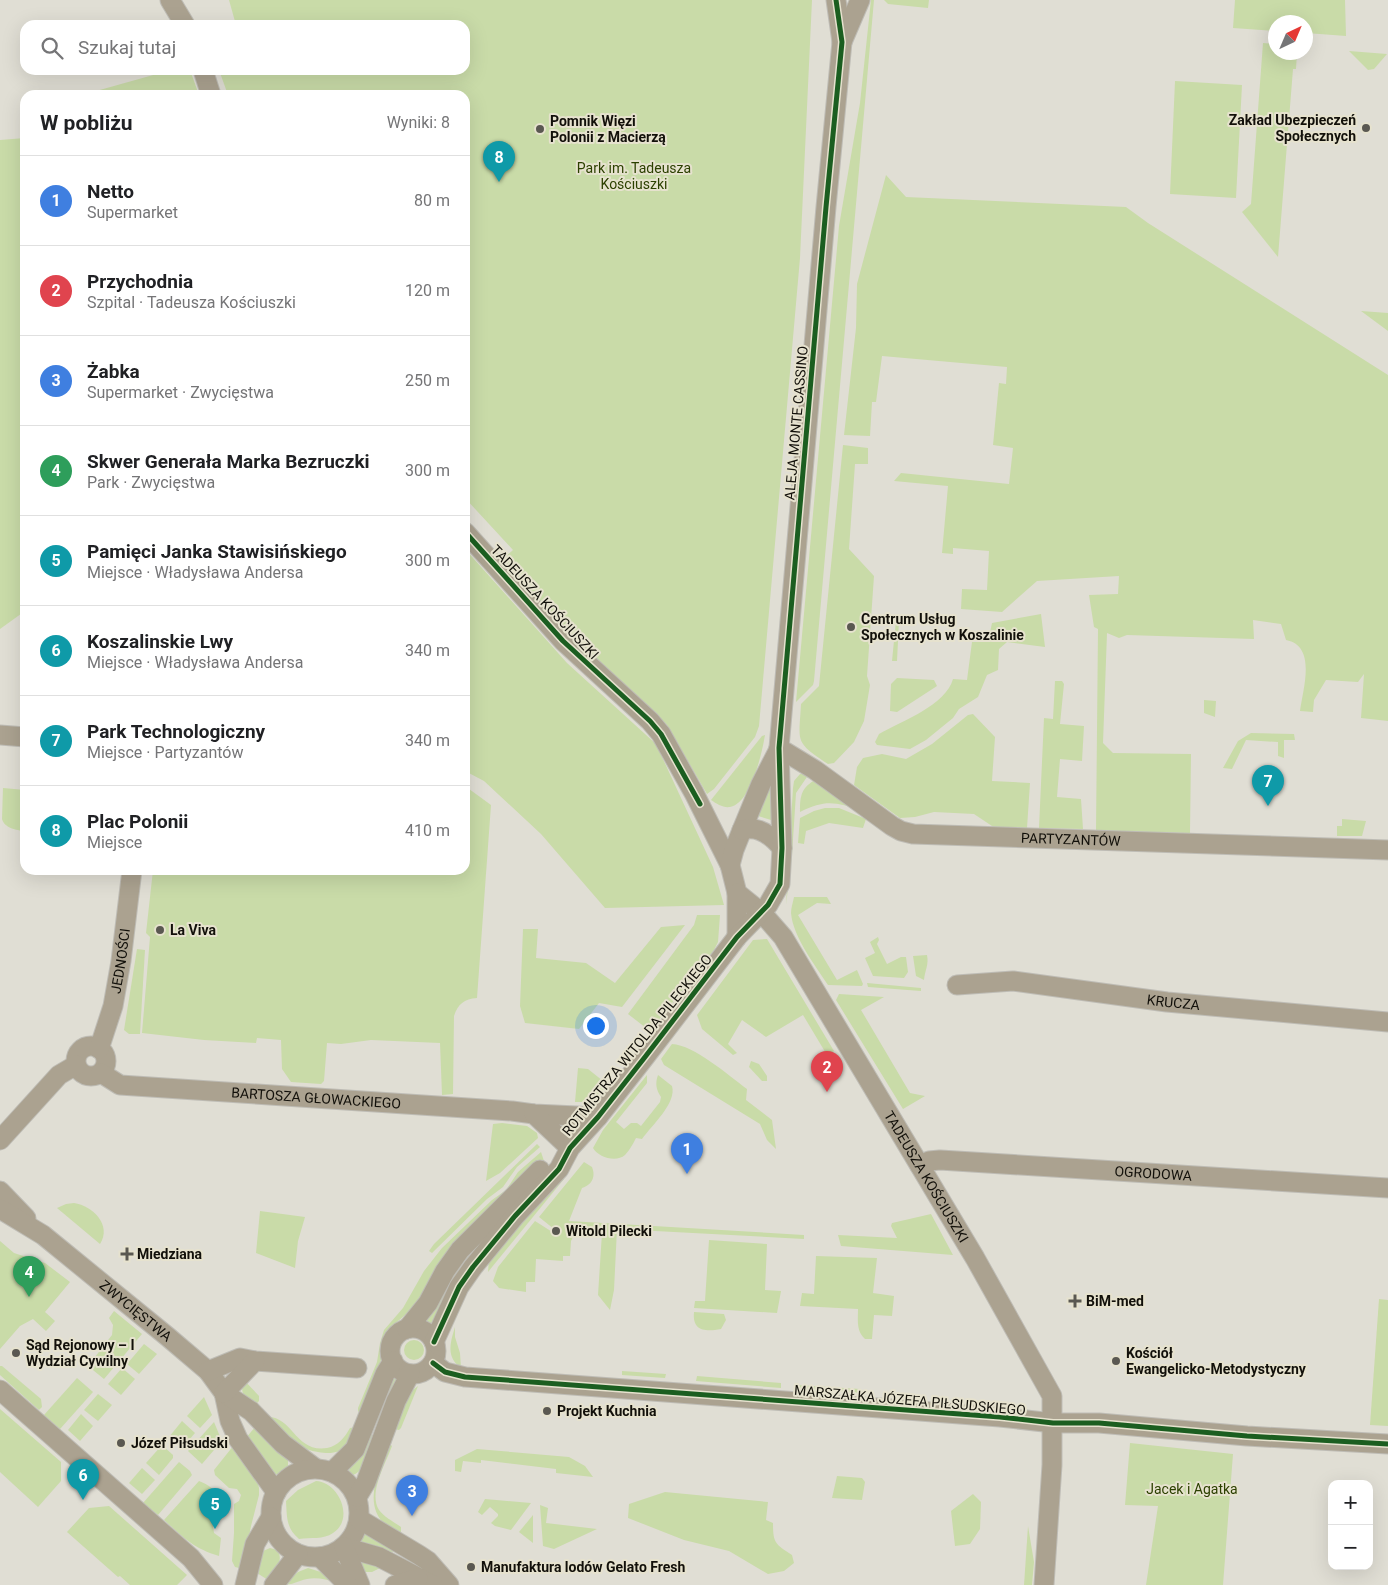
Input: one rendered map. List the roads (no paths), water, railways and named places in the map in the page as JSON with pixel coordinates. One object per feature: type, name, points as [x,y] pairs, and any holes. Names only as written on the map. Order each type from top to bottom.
[{"type":"street","points":[[170,0],[182,20]]},
{"type":"street","name":"ALEJA MONTE CASSINO","points":[[775,897],[780,884],[782,848],[779,748],[842,42],[836,0]]},
{"type":"street","name":"ALEJA MONTE CASSINO","points":[[842,42],[860,0]]},
{"type":"street","points":[[205,75],[209,90]]},
{"type":"street","name":"TADEUSZA KOŚCIUSZKI","points":[[470,538],[563,641],[650,721],[661,734],[694,793],[730,865],[737,892],[762,913],[783,937],[920,1166],[1042,1376],[1052,1396],[1053,1423],[1044,1585]]},
{"type":"street","points":[[0,735],[20,737]]},
{"type":"street","name":"ALEJA MONTE CASSINO","points":[[730,865],[734,850],[761,784],[779,748]]},
{"type":"street","name":"PARTYZANTÓW","points":[[779,748],[815,770],[892,826],[913,834],[1388,850]]},
{"type":"street","points":[[742,830],[750,829],[764,833],[775,840],[782,848]]},
{"type":"street","name":"JEDNOŚCI","points":[[99,1049],[113,1006],[121,961],[131,875]]},
{"type":"street","points":[[737,892],[737,937]]},
{"type":"street","name":"TADEUSZA KOŚCIUSZKI","points":[[775,897],[783,937]]},
{"type":"street","name":"ROTMISTRZA WITOLDA PILECKIEGO","points":[[434,1342],[465,1277],[515,1216],[559,1169],[570,1148],[598,1117],[737,937],[762,913],[775,897]]},
{"type":"street","name":"KRUCZA","points":[[957,985],[1013,981],[1167,1002],[1388,1022]]},
{"type":"street","points":[[94,1047],[99,1049],[104,1054],[106,1062],[101,1073],[86,1076],[78,1070],[76,1065],[77,1055],[84,1048],[94,1047]]},
{"type":"street","points":[[0,1140],[59,1075],[76,1065]]},
{"type":"street","name":"BARTOSZA GŁOWACKIEGO","points":[[101,1073],[120,1085],[598,1117]]},
{"type":"street","points":[[534,1114],[570,1148]]},
{"type":"street","name":"ROTMISTRZA WITOLDA PILECKIEGO","points":[[407,1329],[428,1303],[445,1271],[460,1250],[550,1160],[570,1148]]},
{"type":"street","name":"OGRODOWA","points":[[920,1166],[940,1160],[1388,1188]]},
{"type":"street","name":"ZWYCIĘSTWA","points":[[0,1191],[42,1235]]},
{"type":"street","name":"ZWYCIĘSTWA","points":[[0,1209],[42,1235],[208,1371],[224,1392],[251,1411],[283,1444],[323,1470]]},
{"type":"street","points":[[407,1329],[423,1330],[430,1335],[434,1342],[436,1356],[427,1370],[410,1374],[397,1367],[393,1361],[391,1346],[395,1338],[407,1329]]},
{"type":"street","points":[[208,1371],[231,1360],[240,1358],[255,1361],[357,1368]]},
{"type":"street","points":[[224,1392],[255,1361]]},
{"type":"street","points":[[323,1470],[355,1449],[379,1389],[393,1361]]},
{"type":"street","name":"MARSZAŁKA JÓZEFA PIŁSUDSKIEGO","points":[[433,1363],[445,1372],[465,1377],[1000,1417],[1053,1423],[1099,1423],[1248,1436],[1388,1444]]},
{"type":"street","points":[[357,1497],[366,1482],[396,1401],[410,1374]]},
{"type":"street","points":[[0,1390],[191,1558],[208,1578]]},
{"type":"street","name":"ZWYCIĘSTWA","points":[[224,1392],[230,1421],[235,1432],[248,1454],[276,1492]]},
{"type":"street","points":[[303,1470],[323,1470],[343,1478],[351,1486],[357,1497],[360,1511],[359,1518],[357,1529],[344,1547],[332,1554],[309,1557],[298,1554],[285,1545],[275,1532],[271,1508],[276,1492],[283,1482],[292,1475],[303,1470]]},
{"type":"street","points":[[245,1585],[255,1544],[271,1517]]},
{"type":"street","points":[[359,1518],[428,1561],[449,1585]]},
{"type":"street","points":[[344,1547],[379,1557],[425,1581]]},
{"type":"street","points":[[344,1547],[360,1585]]},
{"type":"street","points":[[274,1585],[298,1554]]},
{"type":"street","points":[[320,1557],[348,1585]]},
{"type":"street","points":[[395,1585],[425,1581]]},
{"type":"place","name":"Zakład Ubezpieczeń Społecznych","points":[[1366,128]]},
{"type":"place","name":"Pomnik Więzi Polonii z Macierzą","points":[[540,129]]},
{"type":"place","name":"Plac Polonii","points":[[499,182]]},
{"type":"place","name":"Centrum Usług Społecznych w Koszalinie","points":[[851,627]]},
{"type":"place","name":"Park Technologiczny","points":[[1268,806]]},
{"type":"place","name":"La Viva","points":[[160,930]]},
{"type":"place","name":"Przychodnia","points":[[827,1092]]},
{"type":"place","name":"Netto","points":[[687,1174]]},
{"type":"place","name":"Witold Pilecki","points":[[556,1231]]},
{"type":"place","name":"Miedziana","points":[[127,1254]]},
{"type":"place","name":"Skwer Generała Marka Bezruczki","points":[[29,1297]]},
{"type":"place","name":"BiM-med","points":[[1075,1301]]},
{"type":"place","name":"Sąd Rejonowy – I Wydział Cywilny","points":[[16,1353]]},
{"type":"place","name":"Kościół Ewangelicko-Metodystyczny","points":[[1116,1361]]},
{"type":"place","name":"Projekt Kuchnia","points":[[547,1411]]},
{"type":"place","name":"Józef Piłsudski","points":[[121,1443]]},
{"type":"place","name":"Koszalinskie Lwy","points":[[83,1500]]},
{"type":"place","name":"Żabka","points":[[412,1516]]},
{"type":"place","name":"Pamięci Janka Stawisińskiego","points":[[215,1529]]},
{"type":"place","name":"Manufaktura lodów Gelato Fresh","points":[[471,1567]]},
{"type":"park label","name":"Park im. Tadeusza Kościuszki","points":[[634,176]]},
{"type":"park label","name":"Jacek i Agatka","points":[[1192,1489]]}]
